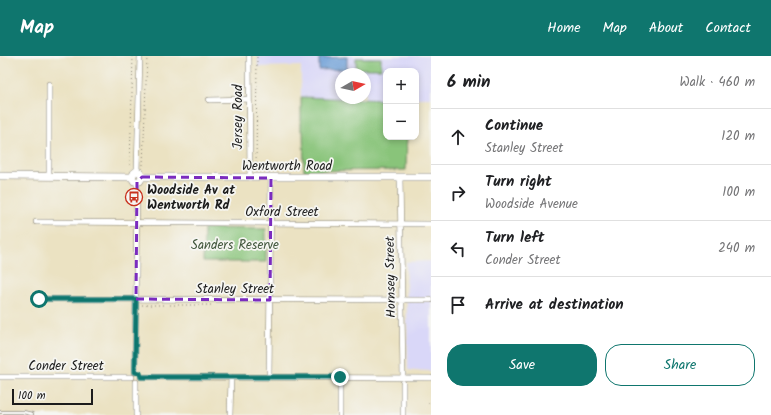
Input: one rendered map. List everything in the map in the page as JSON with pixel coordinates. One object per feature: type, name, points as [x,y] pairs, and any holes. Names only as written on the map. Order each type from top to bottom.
[{"type":"street","points":[[136,415],[136,382],[133,380],[133,375],[136,299],[140,56]]},
{"type":"street","name":"Jersey Road","points":[[249,56],[250,178]]},
{"type":"street","points":[[49,176],[50,84]]},
{"type":"street","points":[[209,100],[249,99]]},
{"type":"street","name":"Wentworth Road","points":[[0,176],[250,178],[431,177]]},
{"type":"street","name":"Hornsey Street","points":[[400,177],[403,415]]},
{"type":"street","points":[[270,377],[271,178]]},
{"type":"street","name":"Oxford Street","points":[[36,222],[431,224]]},
{"type":"street","name":"Stanley Street","points":[[39,299],[431,300]]},
{"type":"street","points":[[133,375],[140,373],[141,377]]},
{"type":"street","name":"Conder Street","points":[[0,377],[133,375]]},
{"type":"street","points":[[141,377],[340,377],[403,380],[431,378]]},
{"type":"street","points":[[136,382],[140,381],[141,377]]},
{"type":"street","points":[[230,415],[231,377]]},
{"type":"street","points":[[340,377],[340,415]]},
{"type":"lane","points":[[0,412],[23,412],[32,414]]},
{"type":"path","points":[[130,165],[133,56]]},
{"type":"path","points":[[143,165],[147,56]]},
{"type":"path","points":[[256,172],[257,56]]},
{"type":"path","points":[[141,306],[219,305]]},
{"type":"highlighted area","points":[[142,177],[271,178],[270,300],[136,299],[137,182]]},
{"type":"shaded area","points":[[258,56],[431,56],[431,98],[419,98],[419,68],[383,68],[383,140],[407,140],[406,170],[304,171],[303,131],[301,131],[301,66],[258,67]]},
{"type":"shaded area","points":[[431,261],[431,371],[408,370],[406,262]]},
{"type":"green space","points":[[356,58],[381,58],[381,69],[356,68]]},
{"type":"green space","points":[[301,97],[335,98],[335,104],[371,104],[371,99],[383,100],[383,140],[407,140],[406,170],[304,171],[303,131],[301,131]]},
{"type":"green space","name":"Sanders Reserve","points":[[204,228],[266,229],[266,262],[203,262]]},
{"type":"water","points":[[347,57],[347,68],[319,70],[319,58]]},
{"type":"place","name":"Woodside Av at Wentworth Rd","points":[[134,197]]},
{"type":"route","points":[[39,299],[136,299],[135,372],[140,373],[141,377],[340,377]]}]
